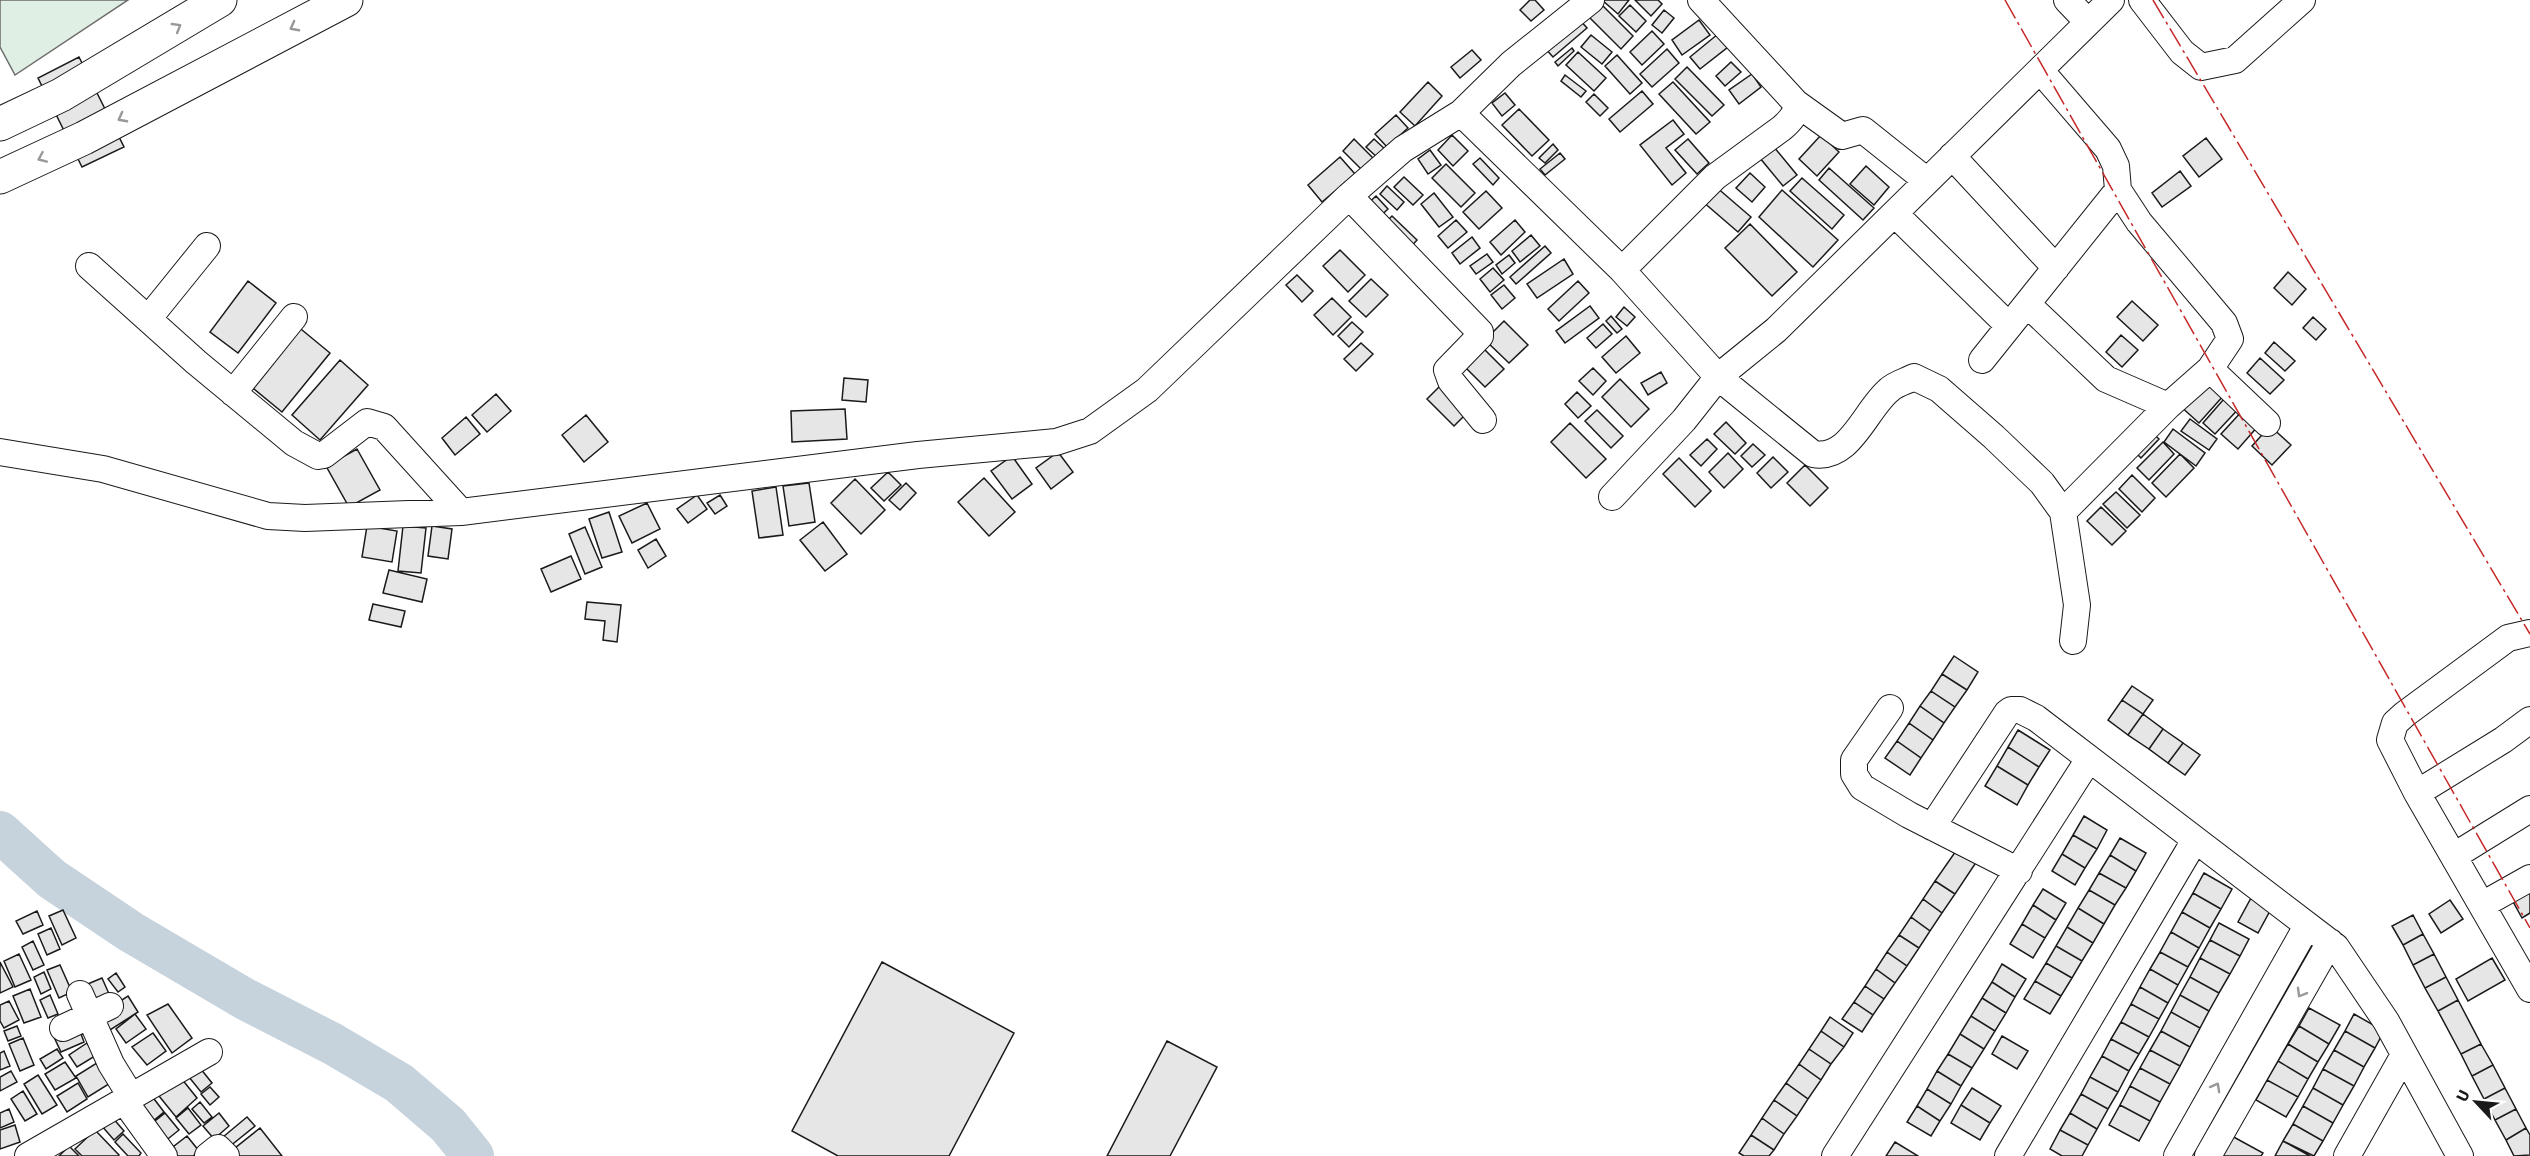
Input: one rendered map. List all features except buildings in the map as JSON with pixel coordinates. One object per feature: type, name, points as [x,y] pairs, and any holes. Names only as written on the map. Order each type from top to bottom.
[{"type":"highway","points":[[0,124],[61,95],[220,0]]},
{"type":"highway","points":[[0,177],[84,138],[346,0]]},
{"type":"street","points":[[0,452],[103,469],[268,516],[305,518],[461,512],[918,455],[1056,442],[1090,431],[1148,390],[1349,196],[1402,149],[1461,113],[1511,64],[1591,0]]},
{"type":"street","points":[[1701,0],[1796,103],[1842,136],[1863,130],[1927,181]]},
{"type":"street","points":[[2067,0],[2088,22]]},
{"type":"street","points":[[1612,496],[1684,420],[1718,377],[1776,330],[2111,0]]},
{"type":"street","points":[[2142,0],[2182,52],[2201,67],[2235,60],[2302,0]]},
{"type":"street","points":[[2040,70],[2108,149],[2116,166],[2118,190],[2139,222],[2223,323],[2230,339],[2210,369],[2168,406],[2063,512]]},
{"type":"street","points":[[1622,270],[1715,177],[1790,121],[1797,109],[1796,103]]},
{"type":"street","points":[[1461,113],[1622,270],[1718,377],[1813,454],[1824,456],[1844,445],[1889,390],[1914,377],[1939,389],[2042,483],[2063,512],[2077,604],[2073,641]]},
{"type":"street","points":[[1952,156],[2056,268]]},
{"type":"street","points":[[1982,360],[2118,190]]},
{"type":"street","points":[[1349,196],[1480,332],[1480,336],[1447,370],[1451,381],[1483,420]]},
{"type":"street","points":[[1895,214],[2009,326]]},
{"type":"street","points":[[148,319],[207,246]]},
{"type":"street","points":[[89,266],[233,393],[294,443],[318,456],[324,455],[367,422],[384,426],[461,512]]},
{"type":"street","points":[[2026,304],[2112,383],[2123,385],[2168,406]]},
{"type":"street","points":[[233,393],[294,317]]},
{"type":"street","points":[[2210,369],[2267,423]]},
{"type":"street","points":[[2530,633],[2508,638],[2395,723],[2391,734],[2392,747],[2417,793],[2530,989]]},
{"type":"street","points":[[1890,708],[1854,760],[1854,774],[1862,787],[1932,827],[2019,871]]},
{"type":"street","points":[[1932,827],[2003,718],[2011,710],[2020,710],[2036,718],[2336,947],[2358,977],[2460,1156]]},
{"type":"street","points":[[2417,793],[2504,740],[2530,720]]},
{"type":"street","points":[[1835,1156],[2089,759]]},
{"type":"street","points":[[2454,856],[2530,809]]},
{"type":"street","points":[[2008,1156],[2195,840]]},
{"type":"street","points":[[2482,905],[2530,878]]},
{"type":"street","points":[[2177,1156],[2307,926]]},
{"type":"street","points":[[2208,1156],[2330,942]]},
{"type":"street","points":[[63,1028],[93,1005],[111,1064],[129,1100],[164,1156]]},
{"type":"street","points":[[44,1152],[209,1052]]},
{"type":"street","points":[[2347,1156],[2404,1055]]},
{"type":"street","points":[[2198,1121],[2221,1133]]},
{"type":"street","points":[[208,1156],[217,1148],[226,1156]]},
{"type":"green space","points":[[0,0],[128,0],[15,75],[0,47]]},
{"type":"waterway","points":[[0,832],[52,879],[131,932],[245,999],[333,1044],[399,1083],[448,1125],[473,1156]]},
{"type":"power","points":[[2005,0],[2530,928]]},
{"type":"power","points":[[2153,0],[2530,634]]}]
